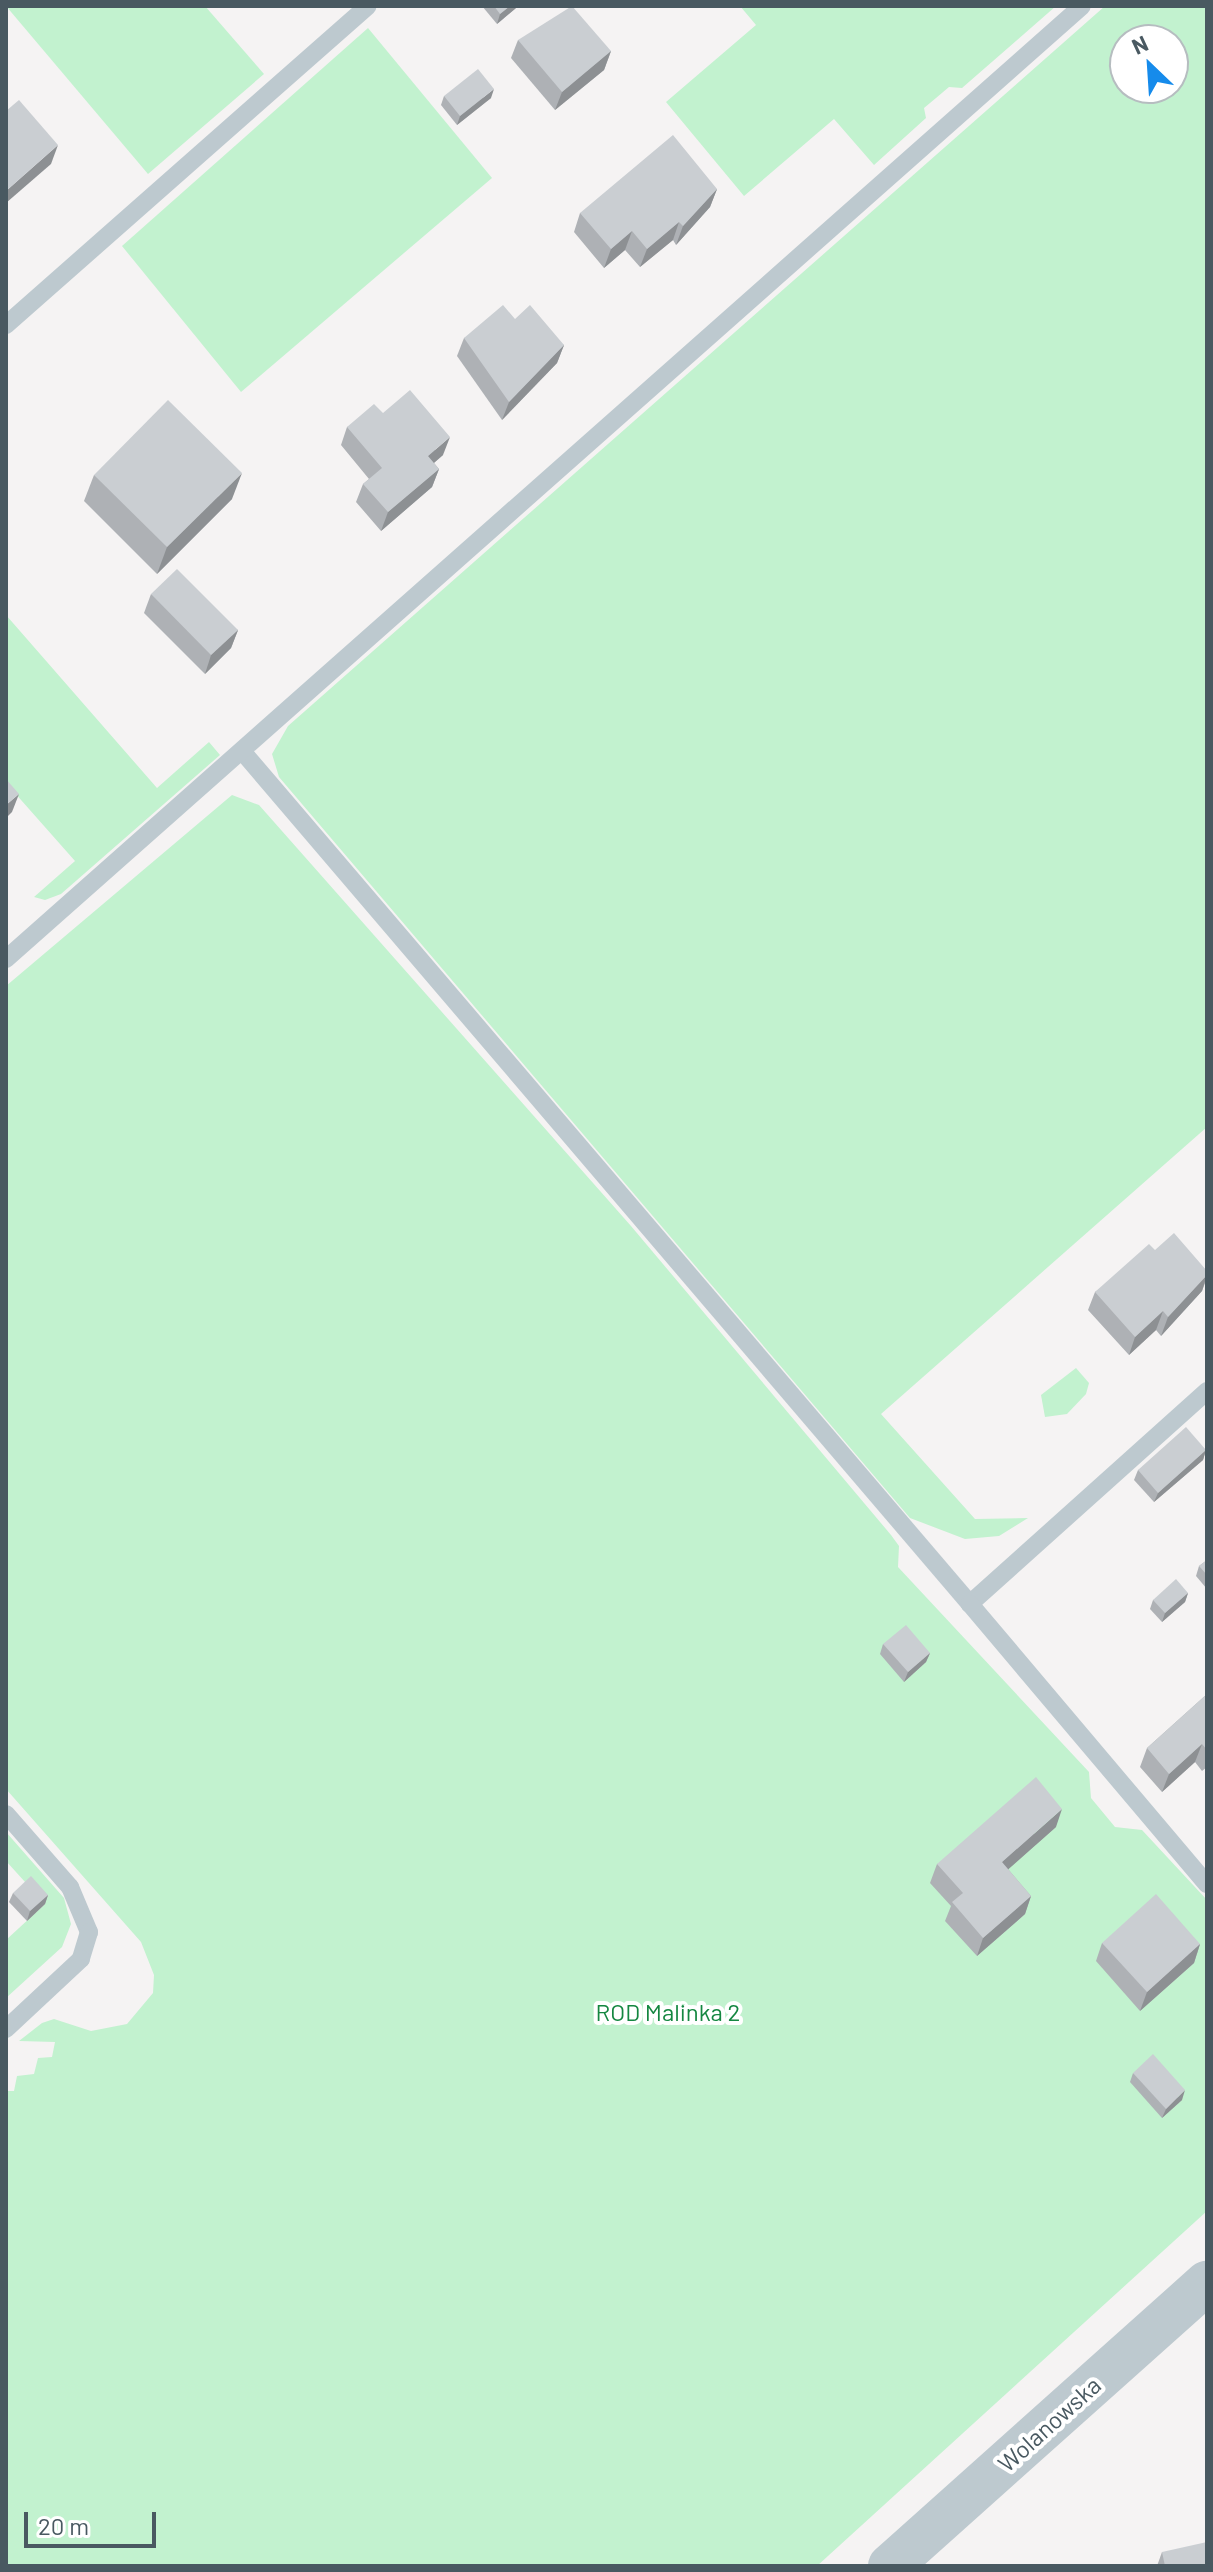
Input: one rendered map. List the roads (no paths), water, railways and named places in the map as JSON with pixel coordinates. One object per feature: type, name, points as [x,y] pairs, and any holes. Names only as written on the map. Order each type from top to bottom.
[{"type":"street","name":"Wolanowska","points":[[890,2566],[1207,2283]]},
{"type":"lane","points":[[6,325],[368,6]]},
{"type":"lane","points":[[6,959],[1082,6]]},
{"type":"lane","points":[[242,751],[1207,1884]]},
{"type":"lane","points":[[970,1604],[1207,1391]]},
{"type":"lane","points":[[6,1814],[70,1887],[89,1932],[81,1959],[6,2029]]},
{"type":"park label","name":"ROD Malinka 2","points":[[668,2012]]}]
